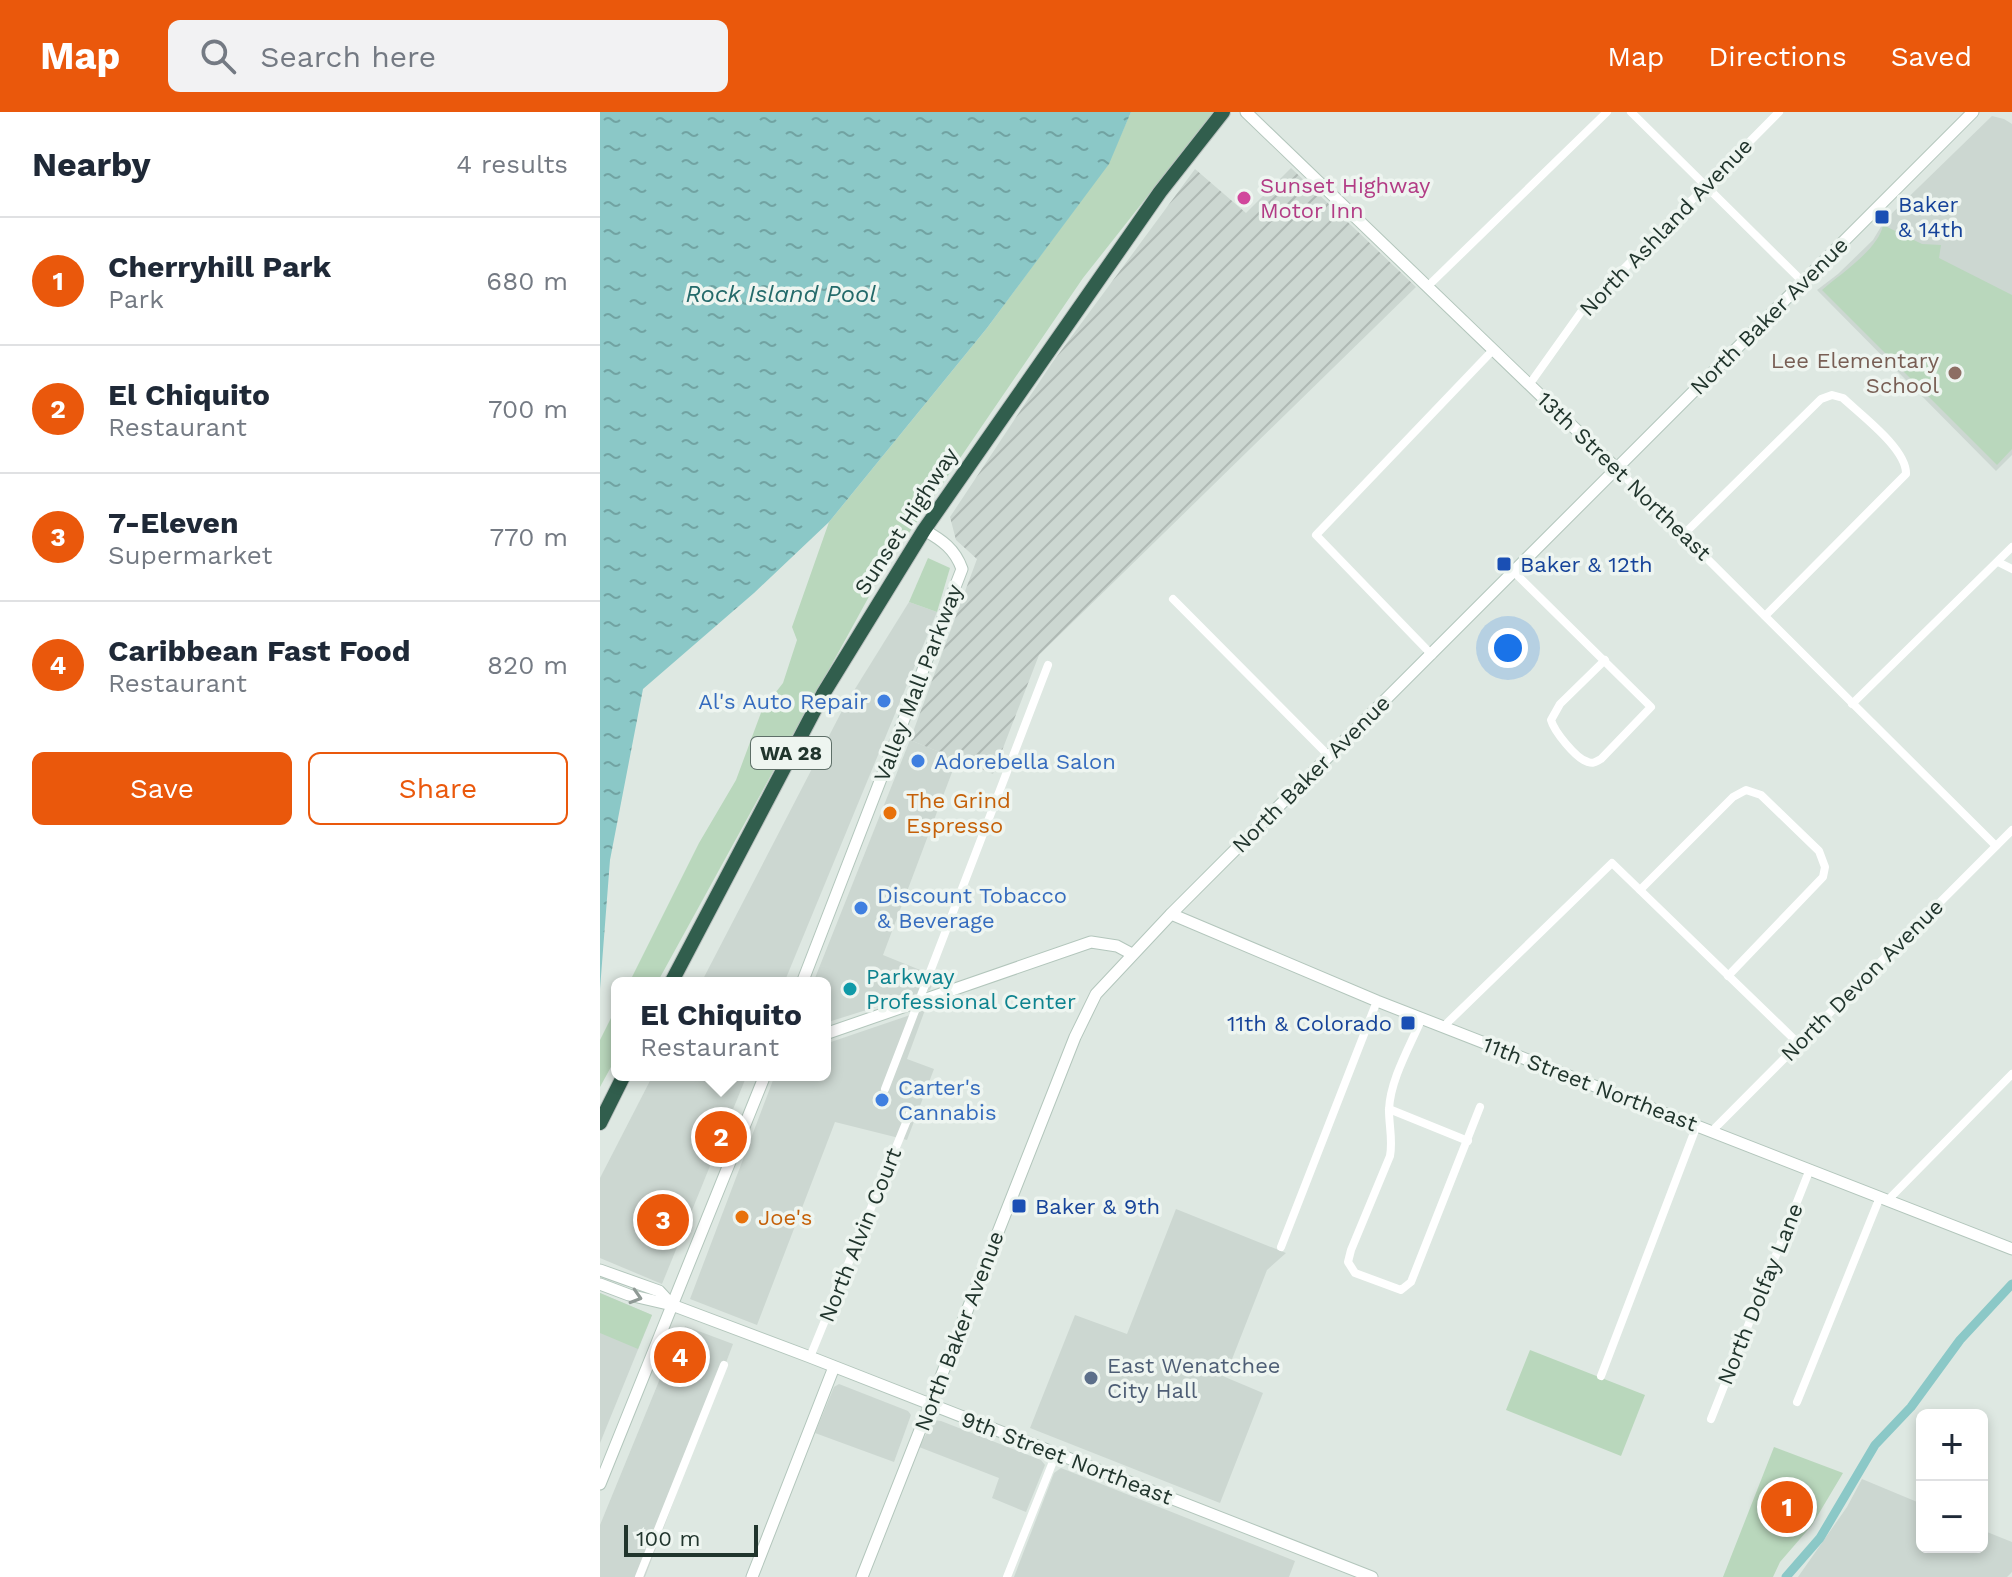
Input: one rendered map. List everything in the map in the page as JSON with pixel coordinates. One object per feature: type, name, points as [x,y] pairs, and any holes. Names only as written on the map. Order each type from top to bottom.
[{"type":"highway","name":"Sunset Highway","points":[[674,977],[823,694],[924,530],[1160,192],[1223,112]]},
{"type":"highway","points":[[600,1123],[621,1081]]},
{"type":"main road","name":"13th Street Northeast","points":[[1246,112],[1616,468]]},
{"type":"main road","name":"North Baker Avenue","points":[[862,1577],[1075,1037],[1096,994],[1171,914],[1973,112]]},
{"type":"main road","name":"Valley Mall Parkway","points":[[804,977],[962,569],[957,555],[943,541],[924,530]]},
{"type":"main road","name":"11th Street Northeast","points":[[1171,914],[1377,1001],[2012,1249]]},
{"type":"main road","points":[[831,1032],[1091,942],[1117,946],[1132,954]]},
{"type":"main road","points":[[600,1484],[763,1081]]},
{"type":"main road","points":[[600,1270],[659,1291],[672,1305]]},
{"type":"main road","points":[[600,1284],[629,1295],[672,1305]]},
{"type":"main road","name":"9th Street Northeast","points":[[672,1305],[1372,1577]]},
{"type":"main road","points":[[752,1577],[834,1367]]},
{"type":"street","points":[[1427,287],[1607,112]]},
{"type":"street","points":[[1631,112],[1802,281]]},
{"type":"street","name":"North Ashland Avenue","points":[[1529,385],[1581,312],[1779,112]]},
{"type":"street","points":[[1432,655],[1316,535],[1493,350]]},
{"type":"street","points":[[1684,534],[1821,399],[1832,395],[1843,398],[1899,452],[1906,463],[1906,474],[1765,616]]},
{"type":"street","name":"13th Street Northeast","points":[[1616,468],[1996,846]]},
{"type":"street","points":[[1852,704],[2012,547]]},
{"type":"street","points":[[1998,562],[2012,569]]},
{"type":"street","points":[[1513,571],[1605,660],[1651,707],[1601,759],[1593,763],[1579,757],[1558,735],[1551,720],[1560,704],[1605,660]]},
{"type":"street","points":[[1173,599],[1329,756]]},
{"type":"street","points":[[885,1089],[1048,665]]},
{"type":"street","points":[[1640,890],[1733,797],[1746,790],[1761,795],[1800,832],[1824,859],[1823,877],[1728,976]]},
{"type":"street","name":"North Devon Avenue","points":[[1712,1131],[2012,830]]},
{"type":"street","points":[[1443,1027],[1612,863],[1798,1043]]},
{"type":"street","points":[[1281,1247],[1377,1001]]},
{"type":"street","points":[[1422,1018],[1399,1074],[1389,1109],[1390,1156],[1348,1262],[1355,1273],[1401,1290],[1411,1282],[1480,1107]]},
{"type":"street","points":[[1797,1402],[1884,1198],[2012,1074]]},
{"type":"street","points":[[1389,1109],[1468,1141]]},
{"type":"street","name":"North Alvin Court","points":[[810,1357],[910,1113]]},
{"type":"street","points":[[1601,1376],[1697,1125]]},
{"type":"street","name":"North Dolfay Lane","points":[[1711,1419],[1810,1169]]},
{"type":"street","points":[[639,1577],[724,1365]]},
{"type":"street","points":[[1007,1577],[1056,1454]]},
{"type":"shaded area","name":"Lee Elementary School","points":[[1992,116],[2012,124],[2012,455],[1996,471],[1817,290],[1873,240],[1885,220]]},
{"type":"shaded area","points":[[1291,168],[1416,287],[1039,655],[993,774],[910,740],[977,559],[956,540],[950,517],[1052,363],[1195,169],[1246,213]]},
{"type":"shaded area","points":[[909,602],[937,612],[786,977],[704,977],[845,705]]},
{"type":"shaded area","points":[[910,740],[957,759],[883,955],[935,976],[930,990],[831,1021],[831,977],[815,977]]},
{"type":"shaded area","points":[[925,1010],[907,1059],[934,1069],[907,1140],[835,1122],[757,1325],[690,1299],[773,1081],[831,1081],[831,1042]]},
{"type":"shaded area","points":[[650,1081],[745,1081],[662,1284],[600,1258],[600,1178]]},
{"type":"shaded area","points":[[1176,1209],[1286,1253],[1267,1270],[1225,1377],[1263,1393],[1220,1503],[1030,1428],[1075,1315],[1127,1334]]},
{"type":"shaded area","points":[[600,1293],[652,1315],[600,1443]]},
{"type":"shaded area","points":[[685,1326],[733,1344],[645,1577],[600,1577],[600,1525],[666,1364],[670,1365]]},
{"type":"shaded area","points":[[839,1384],[908,1411],[911,1415],[894,1462],[815,1433],[834,1387]]},
{"type":"shaded area","points":[[934,1420],[1041,1460],[1045,1465],[1026,1512],[992,1498],[999,1478],[919,1447]]},
{"type":"shaded area","points":[[1061,1468],[1295,1561],[1289,1577],[1014,1577],[1054,1473]]},
{"type":"shaded area","points":[[1862,1479],[1916,1502],[1916,1553],[1988,1553],[1988,1532],[2012,1542],[2012,1572],[2007,1577],[1798,1577],[1847,1507]]},
{"type":"green space","points":[[1131,112],[1214,112],[1083,278],[883,571],[660,977],[632,977],[699,843],[736,780],[762,710],[783,683],[797,640],[792,627],[829,522],[987,328],[1108,164]]},
{"type":"green space","name":"Lee Elementary School","points":[[1883,225],[1922,244],[1941,245],[1939,258],[2012,295],[2012,449],[1997,465],[1822,290],[1866,252]]},
{"type":"green space","points":[[928,558],[950,568],[937,612],[909,602]]},
{"type":"green space","points":[[611,1018],[611,1067],[600,1087],[600,1040]]},
{"type":"green space","points":[[600,1293],[652,1315],[638,1349],[600,1333]]},
{"type":"green space","points":[[1530,1350],[1645,1395],[1621,1456],[1506,1410]]},
{"type":"green space","points":[[1774,1447],[1843,1473],[1812,1525],[1780,1562],[1773,1577],[1723,1577]]},
{"type":"water","name":"Rock Island Pool","points":[[600,112],[1131,112],[1109,164],[987,328],[829,522],[754,593],[643,689],[610,860],[600,989]]},
{"type":"waterway","points":[[1786,1577],[1820,1538],[1875,1445],[1911,1407],[1960,1340],[2012,1284]]},
{"type":"place","name":"Sunset Highway Motor Inn","points":[[1244,198]]},
{"type":"place","name":"Baker & 14th","points":[[1882,217]]},
{"type":"place","name":"Lee Elementary School","points":[[1955,373]]},
{"type":"place","name":"Baker & 12th","points":[[1504,564]]},
{"type":"place","name":"Al's Auto Repair","points":[[884,701]]},
{"type":"place","name":"Adorebella Salon","points":[[918,761]]},
{"type":"place","name":"The Grind Espresso","points":[[890,813]]},
{"type":"place","name":"Discount Tobacco & Beverage","points":[[861,908]]},
{"type":"place","name":"Parkway Professional Center","points":[[850,989]]},
{"type":"place","name":"11th & Colorado","points":[[1408,1023]]},
{"type":"place","name":"Carter's Cannabis","points":[[882,1100]]},
{"type":"place","name":"El Chiquito","points":[[721,1137]]},
{"type":"place","name":"Baker & 9th","points":[[1019,1206]]},
{"type":"place","name":"Joe's","points":[[742,1217]]},
{"type":"place","name":"7-Eleven","points":[[663,1220]]},
{"type":"place","name":"Caribbean Fast Food","points":[[680,1357]]},
{"type":"place","name":"East Wenatchee City Hall","points":[[1091,1378]]},
{"type":"place","name":"Cherryhill Park","points":[[1787,1507]]}]
